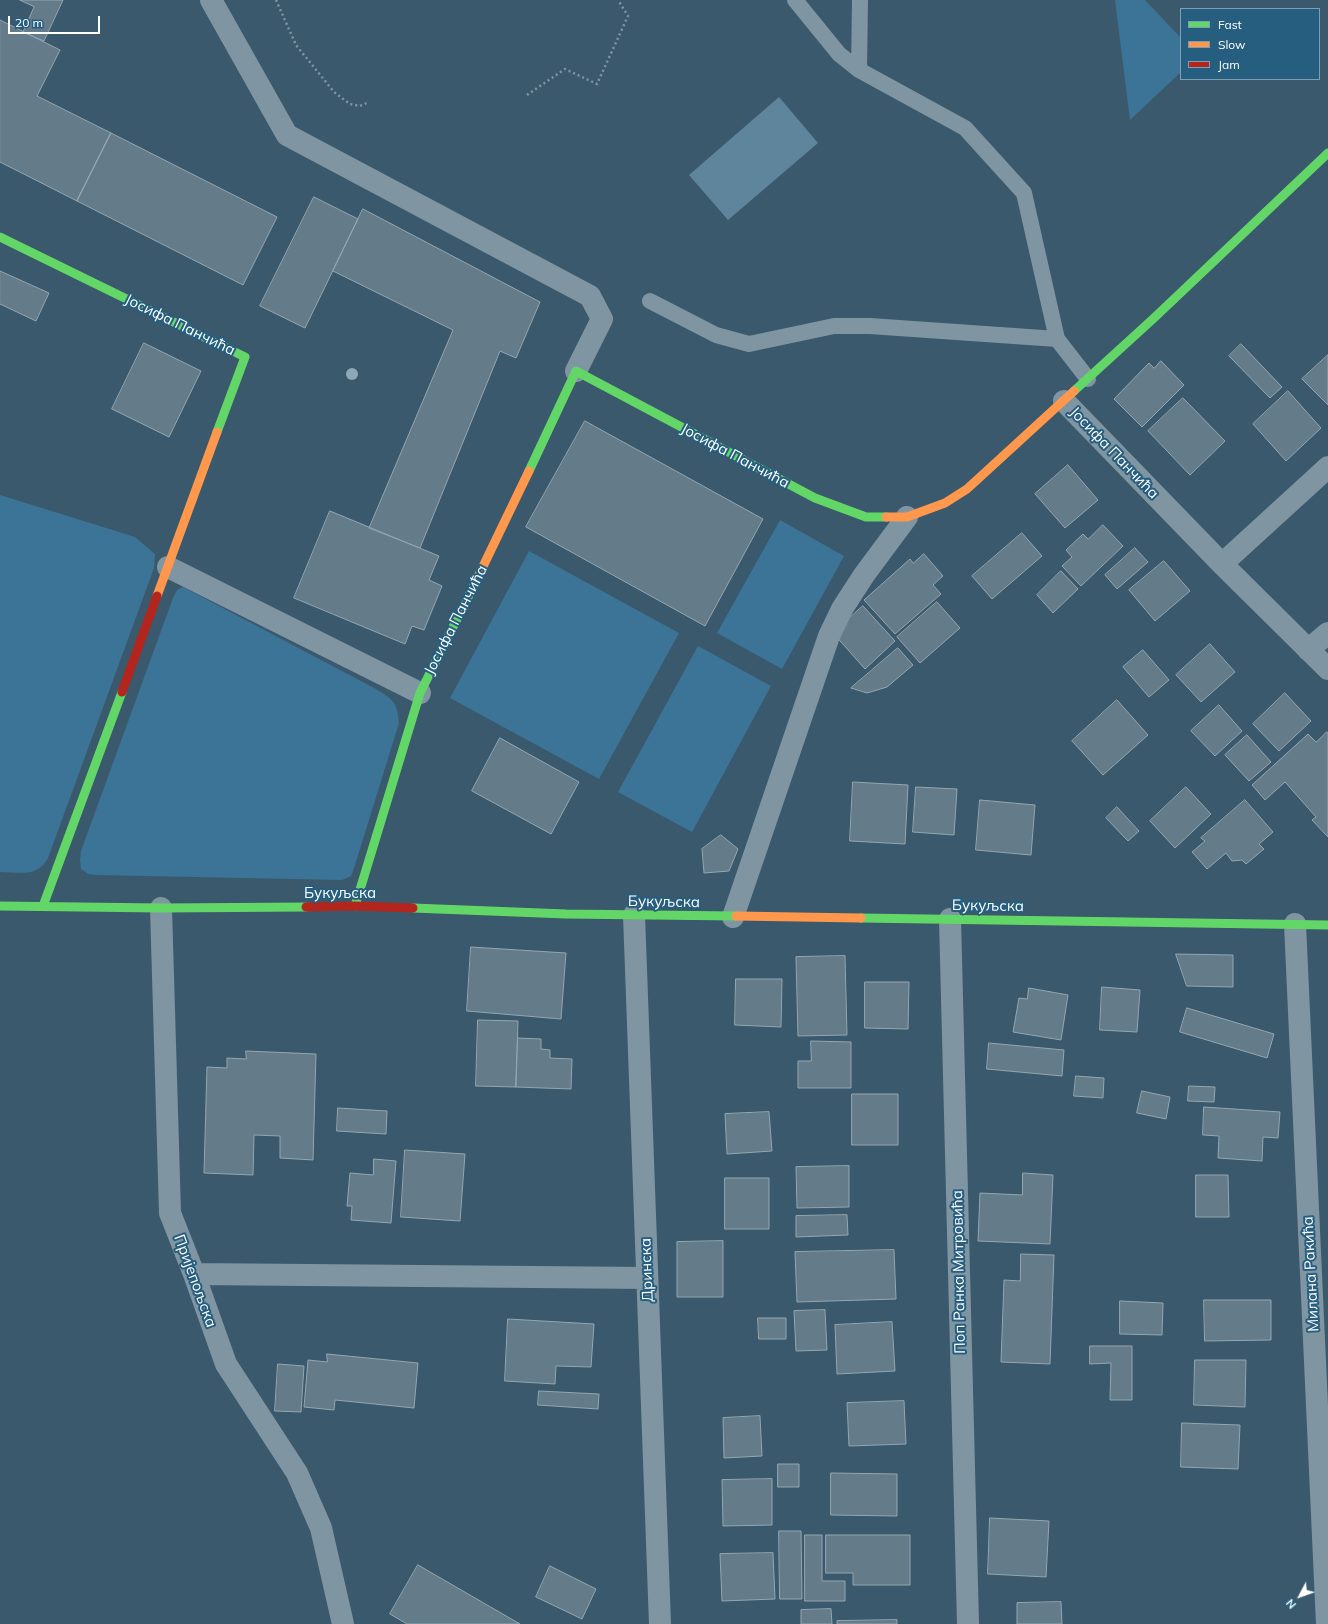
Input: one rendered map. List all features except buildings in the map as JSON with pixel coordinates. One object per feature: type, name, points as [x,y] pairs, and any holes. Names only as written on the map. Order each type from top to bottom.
[{"type":"street","points":[[211,0],[287,135],[590,296],[602,319],[576,371]]},
{"type":"street","points":[[1064,401],[1328,153]]},
{"type":"street","name":"Јосифа Панчића","points":[[0,237],[245,357],[168,567]]},
{"type":"street","name":"Јосифа Панчића","points":[[355,906],[420,693],[502,529],[576,371],[815,498],[866,517],[907,517],[945,503],[967,489],[1064,401],[1222,564],[1328,669]]},
{"type":"street","points":[[1222,564],[1328,467]]},
{"type":"street","points":[[733,917],[829,636],[842,609],[864,575],[907,517]]},
{"type":"street","points":[[43,906],[168,567],[420,693]]},
{"type":"street","points":[[1308,650],[1328,633]]},
{"type":"street","name":"Букуљска","points":[[0,906],[161,908],[355,906],[566,914],[1328,924]]},
{"type":"street","name":"Пријепољска","points":[[161,908],[170,1213],[194,1274],[226,1364],[300,1480],[321,1528],[343,1624]]},
{"type":"street","name":"Дринска","points":[[634,915],[660,1624]]},
{"type":"street","name":"Поп Ранка Митровића","points":[[950,919],[968,1624]]},
{"type":"street","name":"Милана Ракића","points":[[1295,924],[1328,1624]]},
{"type":"street","points":[[194,1274],[647,1278]]},
{"type":"street","points":[[337,1600],[354,1624]]},
{"type":"lane","points":[[795,0],[839,54],[859,70],[965,128],[1024,193],[1057,339],[1088,379]]},
{"type":"lane","points":[[859,70],[860,0]]},
{"type":"lane","points":[[650,301],[716,335],[749,344],[834,326],[870,326],[1057,339]]},
{"type":"path","points":[[276,0],[296,45],[334,92],[350,104],[360,106],[369,102]]},
{"type":"path","points":[[527,95],[565,69],[597,84],[628,16],[618,0]]},
{"type":"shaded area","points":[[1115,0],[1145,0],[1180,37],[1180,73],[1130,120]]},
{"type":"shaded area","points":[[779,97],[818,143],[728,220],[689,175]]},
{"type":"shaded area","points":[[0,495],[135,537],[155,554],[154,568],[48,858],[39,869],[22,873],[0,872]]},
{"type":"shaded area","points":[[780,520],[844,556],[782,669],[717,633]]},
{"type":"shaded area","points":[[529,551],[679,633],[599,779],[450,698]]},
{"type":"shaded area","points":[[183,587],[376,689],[390,699],[395,705],[399,723],[351,876],[342,880],[98,875],[88,874],[81,869],[81,851],[173,598],[177,590]]},
{"type":"shaded area","points":[[698,646],[771,686],[692,832],[618,792]]},
{"type":"traffic: fast","points":[[1074,391],[1154,318],[1328,153]]},
{"type":"traffic: fast","points":[[0,237],[245,357],[217,432]]},
{"type":"traffic: fast","points":[[529,471],[576,371],[815,498],[866,517],[886,517]]},
{"type":"traffic: fast","points":[[355,906],[420,693],[476,581]]},
{"type":"traffic: fast","points":[[43,906],[122,692]]},
{"type":"traffic: fast","points":[[0,906],[161,908],[306,907]]},
{"type":"traffic: fast","points":[[413,908],[566,914],[736,916]]},
{"type":"traffic: fast","points":[[861,918],[1328,925]]},
{"type":"traffic: slow","points":[[886,517],[907,517],[945,503],[967,489],[1074,391]]},
{"type":"traffic: slow","points":[[157,596],[217,432]]},
{"type":"traffic: slow","points":[[476,581],[529,471]]},
{"type":"traffic: slow","points":[[736,916],[861,918]]},
{"type":"traffic: jam","points":[[122,692],[157,596]]},
{"type":"traffic: jam","points":[[306,907],[355,906],[413,908]]}]
